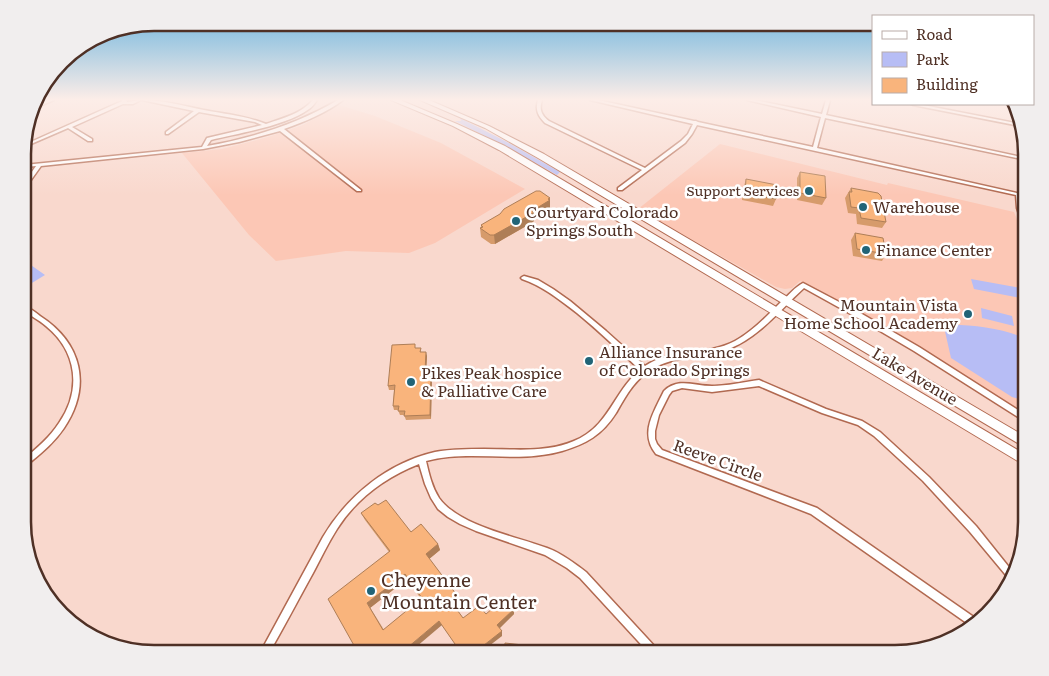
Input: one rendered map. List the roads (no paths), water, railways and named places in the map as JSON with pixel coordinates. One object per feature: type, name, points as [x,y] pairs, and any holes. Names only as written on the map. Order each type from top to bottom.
[{"type":"main road","name":"Lake Avenue","points":[[470,132],[502,148],[1017,456]]},
{"type":"main road","name":"Lake Avenue","points":[[495,132],[541,156],[1017,438]]},
{"type":"street","points":[[32,142],[56,132]]},
{"type":"street","points":[[77,132],[90,140]]},
{"type":"street","points":[[203,148],[209,139],[239,132]]},
{"type":"street","points":[[31,165],[203,148],[247,140],[273,132]]},
{"type":"street","points":[[284,132],[359,190]]},
{"type":"street","points":[[566,132],[645,170]]},
{"type":"street","points":[[620,189],[687,138],[691,132]]},
{"type":"street","points":[[740,132],[1017,194]]},
{"type":"street","points":[[815,148],[820,132]]},
{"type":"street","points":[[897,132],[1017,157]]},
{"type":"street","points":[[31,176],[40,164]]},
{"type":"street","points":[[524,278],[534,280],[582,313],[645,370]]},
{"type":"street","points":[[269,645],[340,518],[380,480],[407,464],[438,455],[470,452],[523,455],[586,440],[602,428],[633,382],[645,370],[662,360],[706,353],[738,342],[803,286],[842,306],[1017,413]]},
{"type":"street","points":[[31,313],[46,323],[67,346],[76,363],[79,382],[74,402],[63,424],[49,442],[31,457]]},
{"type":"street","name":"Reeve Circle","points":[[970,619],[814,511],[659,452],[651,444],[650,435],[666,392],[682,384],[712,388],[759,383],[824,411],[860,423],[877,434],[926,479],[973,529],[1007,571]]},
{"type":"street","points":[[422,460],[432,493],[442,507],[468,523],[547,552],[571,566],[583,575],[646,644]]},
{"type":"place","name":"Support Services","points":[[809,191]]},
{"type":"place","name":"Warehouse","points":[[863,207]]},
{"type":"place","name":"Courtyard Colorado Springs South","points":[[516,221]]},
{"type":"place","name":"Finance Center","points":[[866,250]]},
{"type":"place","name":"Mountain Vista Home School Academy","points":[[968,314]]},
{"type":"place","name":"Alliance Insurance of Colorado Springs","points":[[589,361]]},
{"type":"place","name":"Pikes Peak hospice & Palliative Care","points":[[411,382]]},
{"type":"place","name":"Cheyenne Mountain Center","points":[[371,591]]}]
